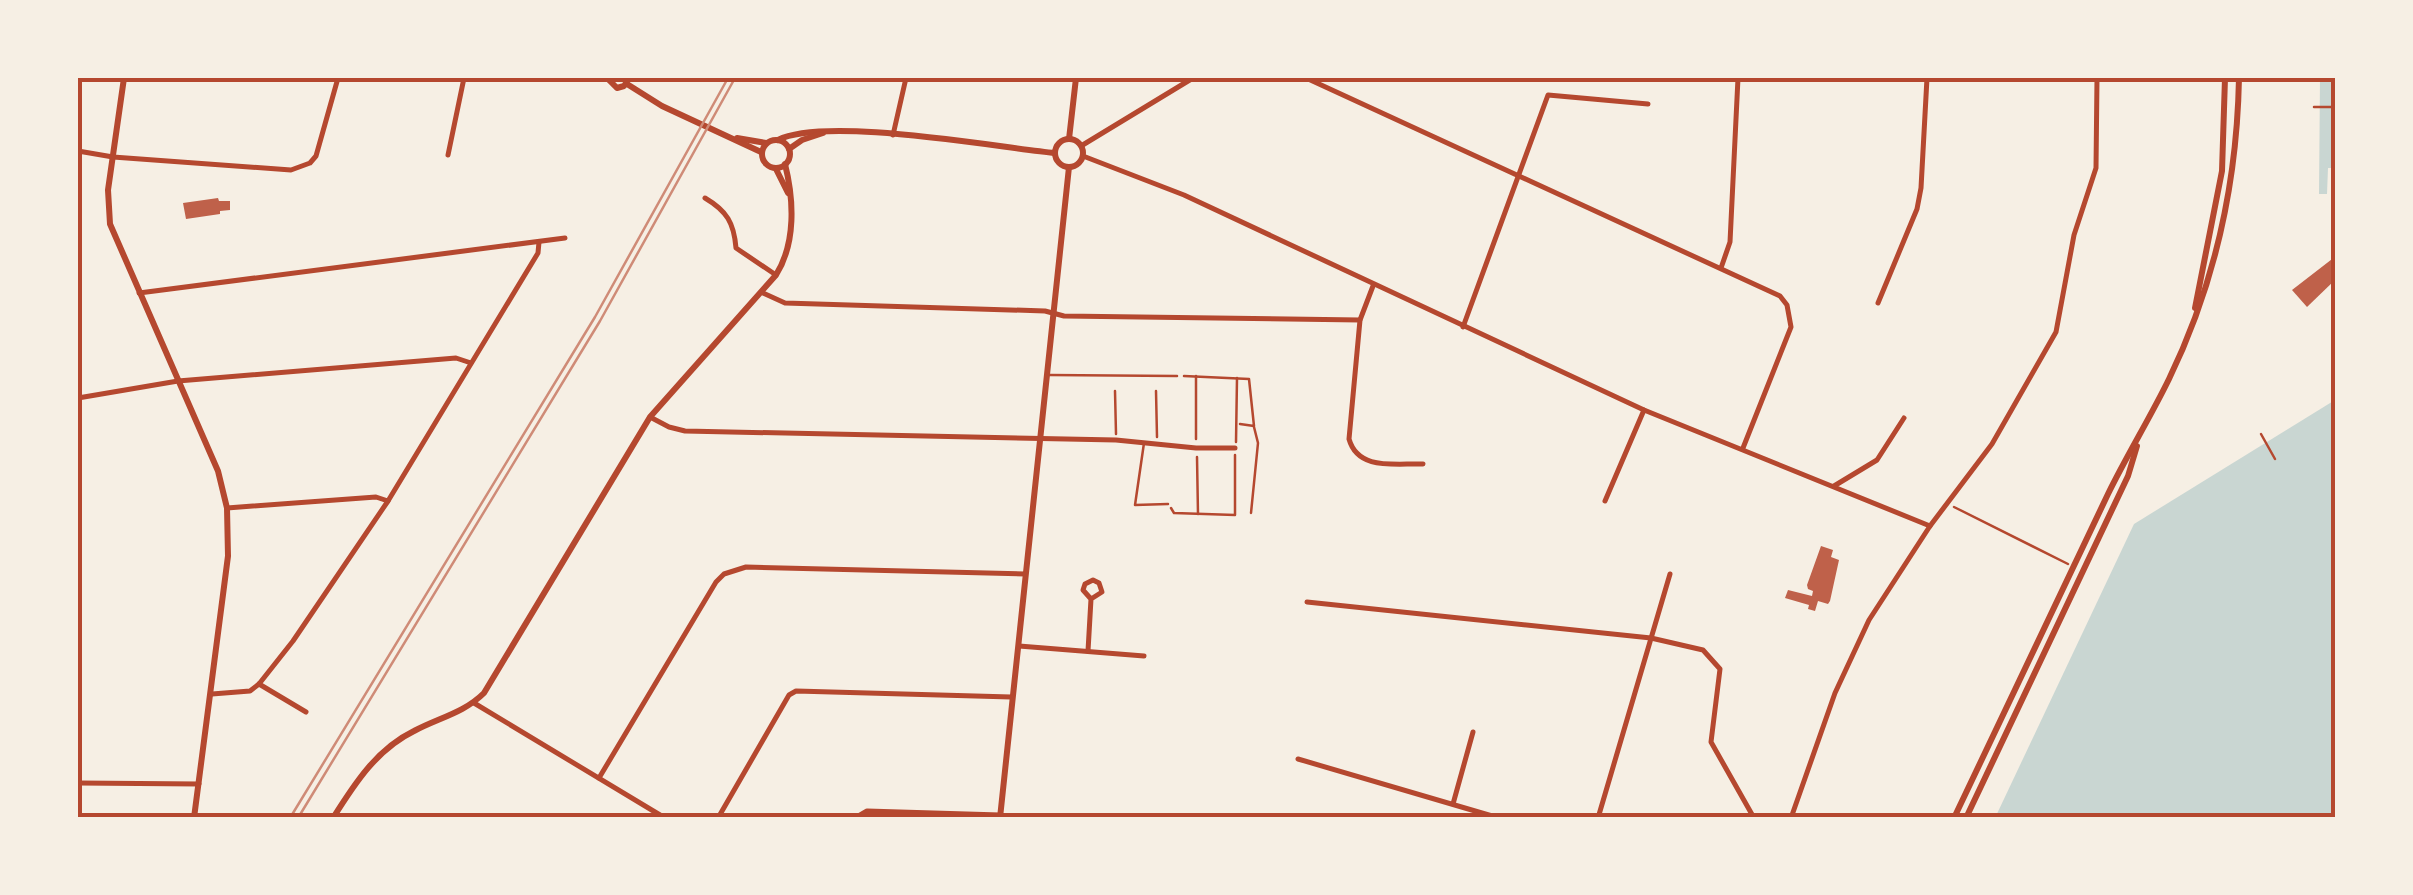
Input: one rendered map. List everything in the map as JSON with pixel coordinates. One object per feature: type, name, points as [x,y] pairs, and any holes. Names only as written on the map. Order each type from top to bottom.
[{"type":"street","points":[[124,78],[112,157],[110,224],[218,471],[228,508],[228,556],[194,818]]},
{"type":"street","points":[[78,151],[112,157],[301,168],[316,156],[338,78]]},
{"type":"street","points":[[448,155],[464,78]]},
{"type":"street","points":[[608,78],[617,88],[628,80],[643,96],[762,152]]},
{"type":"street","points":[[893,135],[906,78]]},
{"type":"street","points":[[1069,139],[1076,78]]},
{"type":"street","points":[[1082,146],[1193,78]]},
{"type":"street","points":[[1306,78],[1780,296],[1790,314],[1791,327],[1743,449]]},
{"type":"street","points":[[1721,268],[1730,242],[1738,78]]},
{"type":"street","points":[[1878,303],[1921,188],[1927,78]]},
{"type":"street","points":[[1792,818],[1835,693],[1860,639],[1889,586],[1992,444],[2056,332],[2074,235],[2096,168],[2097,78]]},
{"type":"street","points":[[1954,818],[2119,471],[2186,342],[2222,171],[2225,78]]},
{"type":"street","points":[[2193,318],[2208,286],[2226,209],[2238,122],[2238,78]]},
{"type":"street","points":[[1463,327],[1548,94],[1648,104]]},
{"type":"street","points":[[736,138],[766,143],[812,130],[1055,153]]},
{"type":"street","points":[[334,818],[352,788],[385,750],[416,730],[474,703],[484,693],[650,417],[776,276],[789,248],[789,149],[824,132]]},
{"type":"street","points":[[1069,139],[1082,146]]},
{"type":"street","points":[[1069,139],[1058,144],[1055,153],[1059,163],[1069,167],[1078,164],[1083,156],[1082,146]]},
{"type":"street","points":[[778,140],[789,149]]},
{"type":"street","points":[[766,143],[762,152],[765,164],[776,168],[786,164]]},
{"type":"street","points":[[1083,156],[1184,195],[1644,410],[1930,526]]},
{"type":"street","points":[[855,818],[867,811],[1001,816],[1069,167]]},
{"type":"street","points":[[776,168],[789,194]]},
{"type":"street","points":[[705,198],[724,209],[735,228],[736,248],[776,276]]},
{"type":"street","points":[[139,294],[564,238]]},
{"type":"street","points":[[212,694],[240,694],[260,684],[330,591],[538,253],[539,242]]},
{"type":"street","points":[[1373,286],[1360,320],[1348,439],[1359,458],[1374,463],[1423,464]]},
{"type":"street","points":[[763,293],[785,304],[1100,318],[1360,320]]},
{"type":"street","points":[[78,398],[178,381],[456,358],[472,363]]},
{"type":"street","points":[[1605,502],[1644,410]]},
{"type":"street","points":[[650,417],[686,430],[1116,440],[1235,448]]},
{"type":"street","points":[[1834,486],[1877,460],[1904,418]]},
{"type":"street","points":[[1966,818],[2128,476],[2140,435]]},
{"type":"street","points":[[228,508],[376,497],[388,501]]},
{"type":"street","points":[[599,778],[716,582],[734,569],[1026,574]]},
{"type":"street","points":[[1598,818],[1670,574]]},
{"type":"street","points":[[1088,652],[1092,599]]},
{"type":"street","points":[[1307,602],[1651,638],[1703,650],[1720,669],[1711,742],[1754,818]]},
{"type":"street","points":[[1016,646],[1144,656]]},
{"type":"street","points":[[260,684],[306,712]]},
{"type":"street","points":[[718,818],[789,695],[796,691],[1011,698]]},
{"type":"street","points":[[474,703],[666,818]]},
{"type":"street","points":[[1452,804],[1474,732]]},
{"type":"street","points":[[1298,760],[1499,818]]},
{"type":"street","points":[[78,783],[199,784]]},
{"type":"lane","points":[[1049,375],[1177,376]]},
{"type":"lane","points":[[1144,442],[1135,505],[1168,504]]},
{"type":"path","points":[[2314,107],[2336,107]]},
{"type":"path","points":[[1177,376],[1249,380],[1258,442],[1251,513]]},
{"type":"path","points":[[1168,504],[1174,513],[1235,515],[1237,378]]},
{"type":"path","points":[[1115,391],[1116,440]]},
{"type":"path","points":[[1156,391],[1157,444]]},
{"type":"path","points":[[1237,424],[1254,426]]},
{"type":"path","points":[[2261,434],[2275,459]]},
{"type":"path","points":[[1949,504],[2073,567]]},
{"type":"shaded area","points":[[2320,78],[2335,78],[2335,194],[2332,168],[2328,168],[2327,194],[2319,194]]},
{"type":"shaded area","points":[[2335,400],[2335,817],[1995,818],[2134,524]]},
{"type":"building","points":[[218,198],[230,201],[230,210],[186,219],[183,203]]},
{"type":"building","points":[[2336,256],[2336,279],[2307,307],[2292,290]]},
{"type":"building","points":[[1821,546],[1833,550],[1831,557],[1839,560],[1830,601],[1818,601],[1815,611],[1808,609],[1809,605],[1785,598],[1788,590],[1812,596],[1807,585]]},
{"type":"tram line","points":[[290,818],[595,317],[728,78]]},
{"type":"railway","points":[[298,818],[600,321],[735,78]]}]
